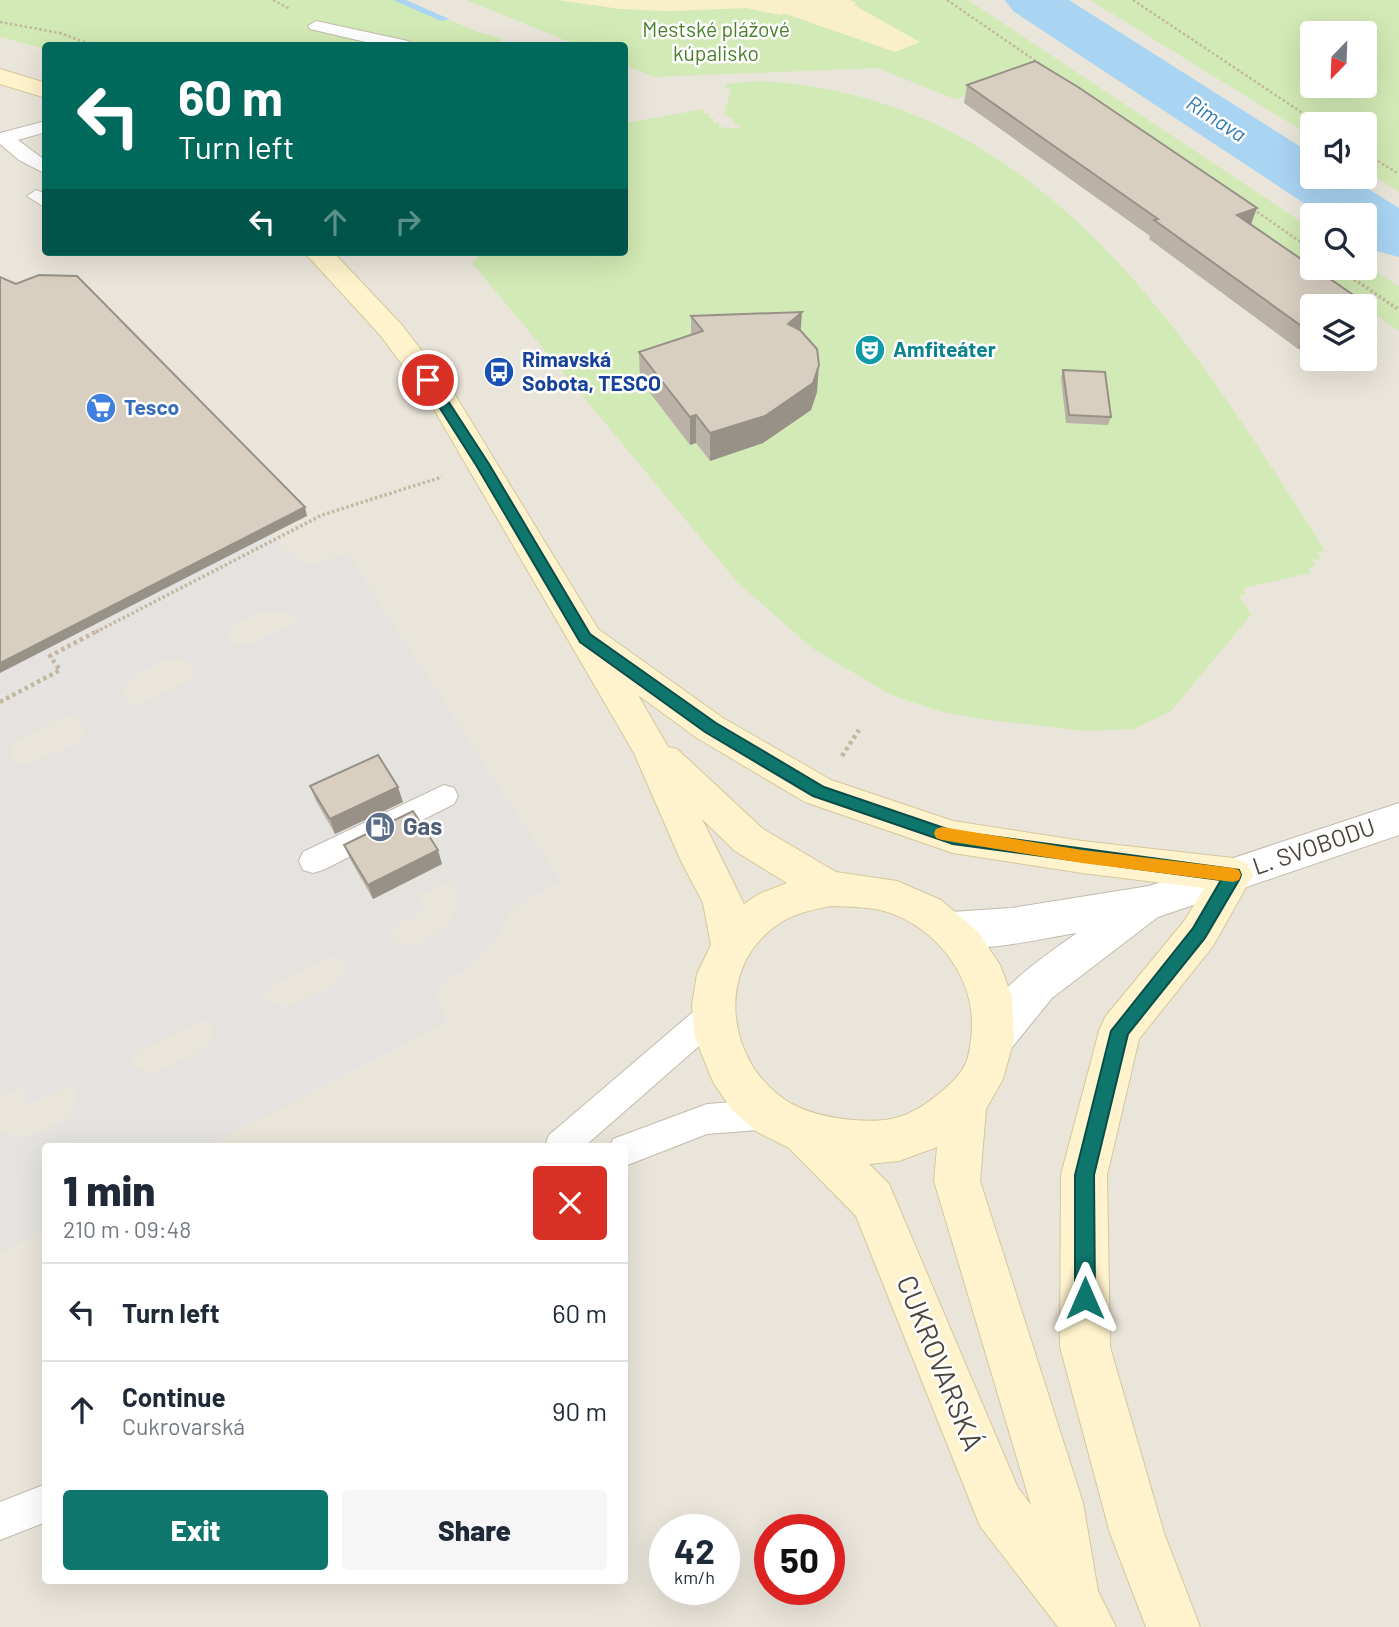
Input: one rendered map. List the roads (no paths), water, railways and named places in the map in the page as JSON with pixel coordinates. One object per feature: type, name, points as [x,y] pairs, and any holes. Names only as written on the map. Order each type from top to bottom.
[{"type":"main road","points":[[0,76],[42,91]]},
{"type":"main road","name":"CUKROVARSKÁ","points":[[322,256],[391,330],[441,397],[651,748],[701,861],[723,901],[731,944]]},
{"type":"main road","points":[[585,638],[710,728],[818,791],[953,837],[1233,875],[1199,933],[1120,1031],[1084,1175],[1085,1347],[1137,1533],[1172,1627]]},
{"type":"main road","name":"CUKROVARSKÁ","points":[[651,748],[749,840],[830,889]]},
{"type":"main road","name":"CUKROVARSKÁ","points":[[787,1124],[863,1144],[919,1133],[964,1103],[985,1071],[994,1037],[991,998],[982,973],[976,961],[951,930],[915,905],[874,891],[830,889],[791,898],[757,916],[731,944],[715,978],[711,1016],[719,1052],[739,1086],[787,1124],[873,1200],[999,1507],[1081,1612]]},
{"type":"main road","name":"CUKROVARSKÁ","points":[[964,1103],[957,1181],[1057,1503],[1081,1612]]},
{"type":"street","name":"L. SVOBODU","points":[[1149,903],[1399,819]]},
{"type":"street","points":[[951,930],[1012,926],[1149,903]]},
{"type":"street","points":[[994,1037],[1037,985],[1149,903]]},
{"type":"lane","points":[[316,26],[390,42]]},
{"type":"lane","points":[[3,138],[42,127]]},
{"type":"lane","points":[[3,138],[42,167]]},
{"type":"lane","points":[[313,861],[444,796]]},
{"type":"lane","points":[[564,1143],[711,1016]]},
{"type":"lane","points":[[628,1149],[707,1119],[787,1124]]},
{"type":"lane","points":[[0,1521],[42,1505]]},
{"type":"waterway","points":[[398,0],[444,19]]},
{"type":"waterway","name":"Rimava","points":[[1032,0],[1399,237]]},
{"type":"place","name":"Amfiteáter","points":[[870,350]]},
{"type":"place","name":"Rimavská Sobota, TESCO","points":[[499,372]]},
{"type":"place","name":"Tesco","points":[[101,408]]},
{"type":"place","name":"Gas","points":[[380,827]]},
{"type":"park label","name":"Mestské plážové kúpalisko","points":[[716,42]]}]
